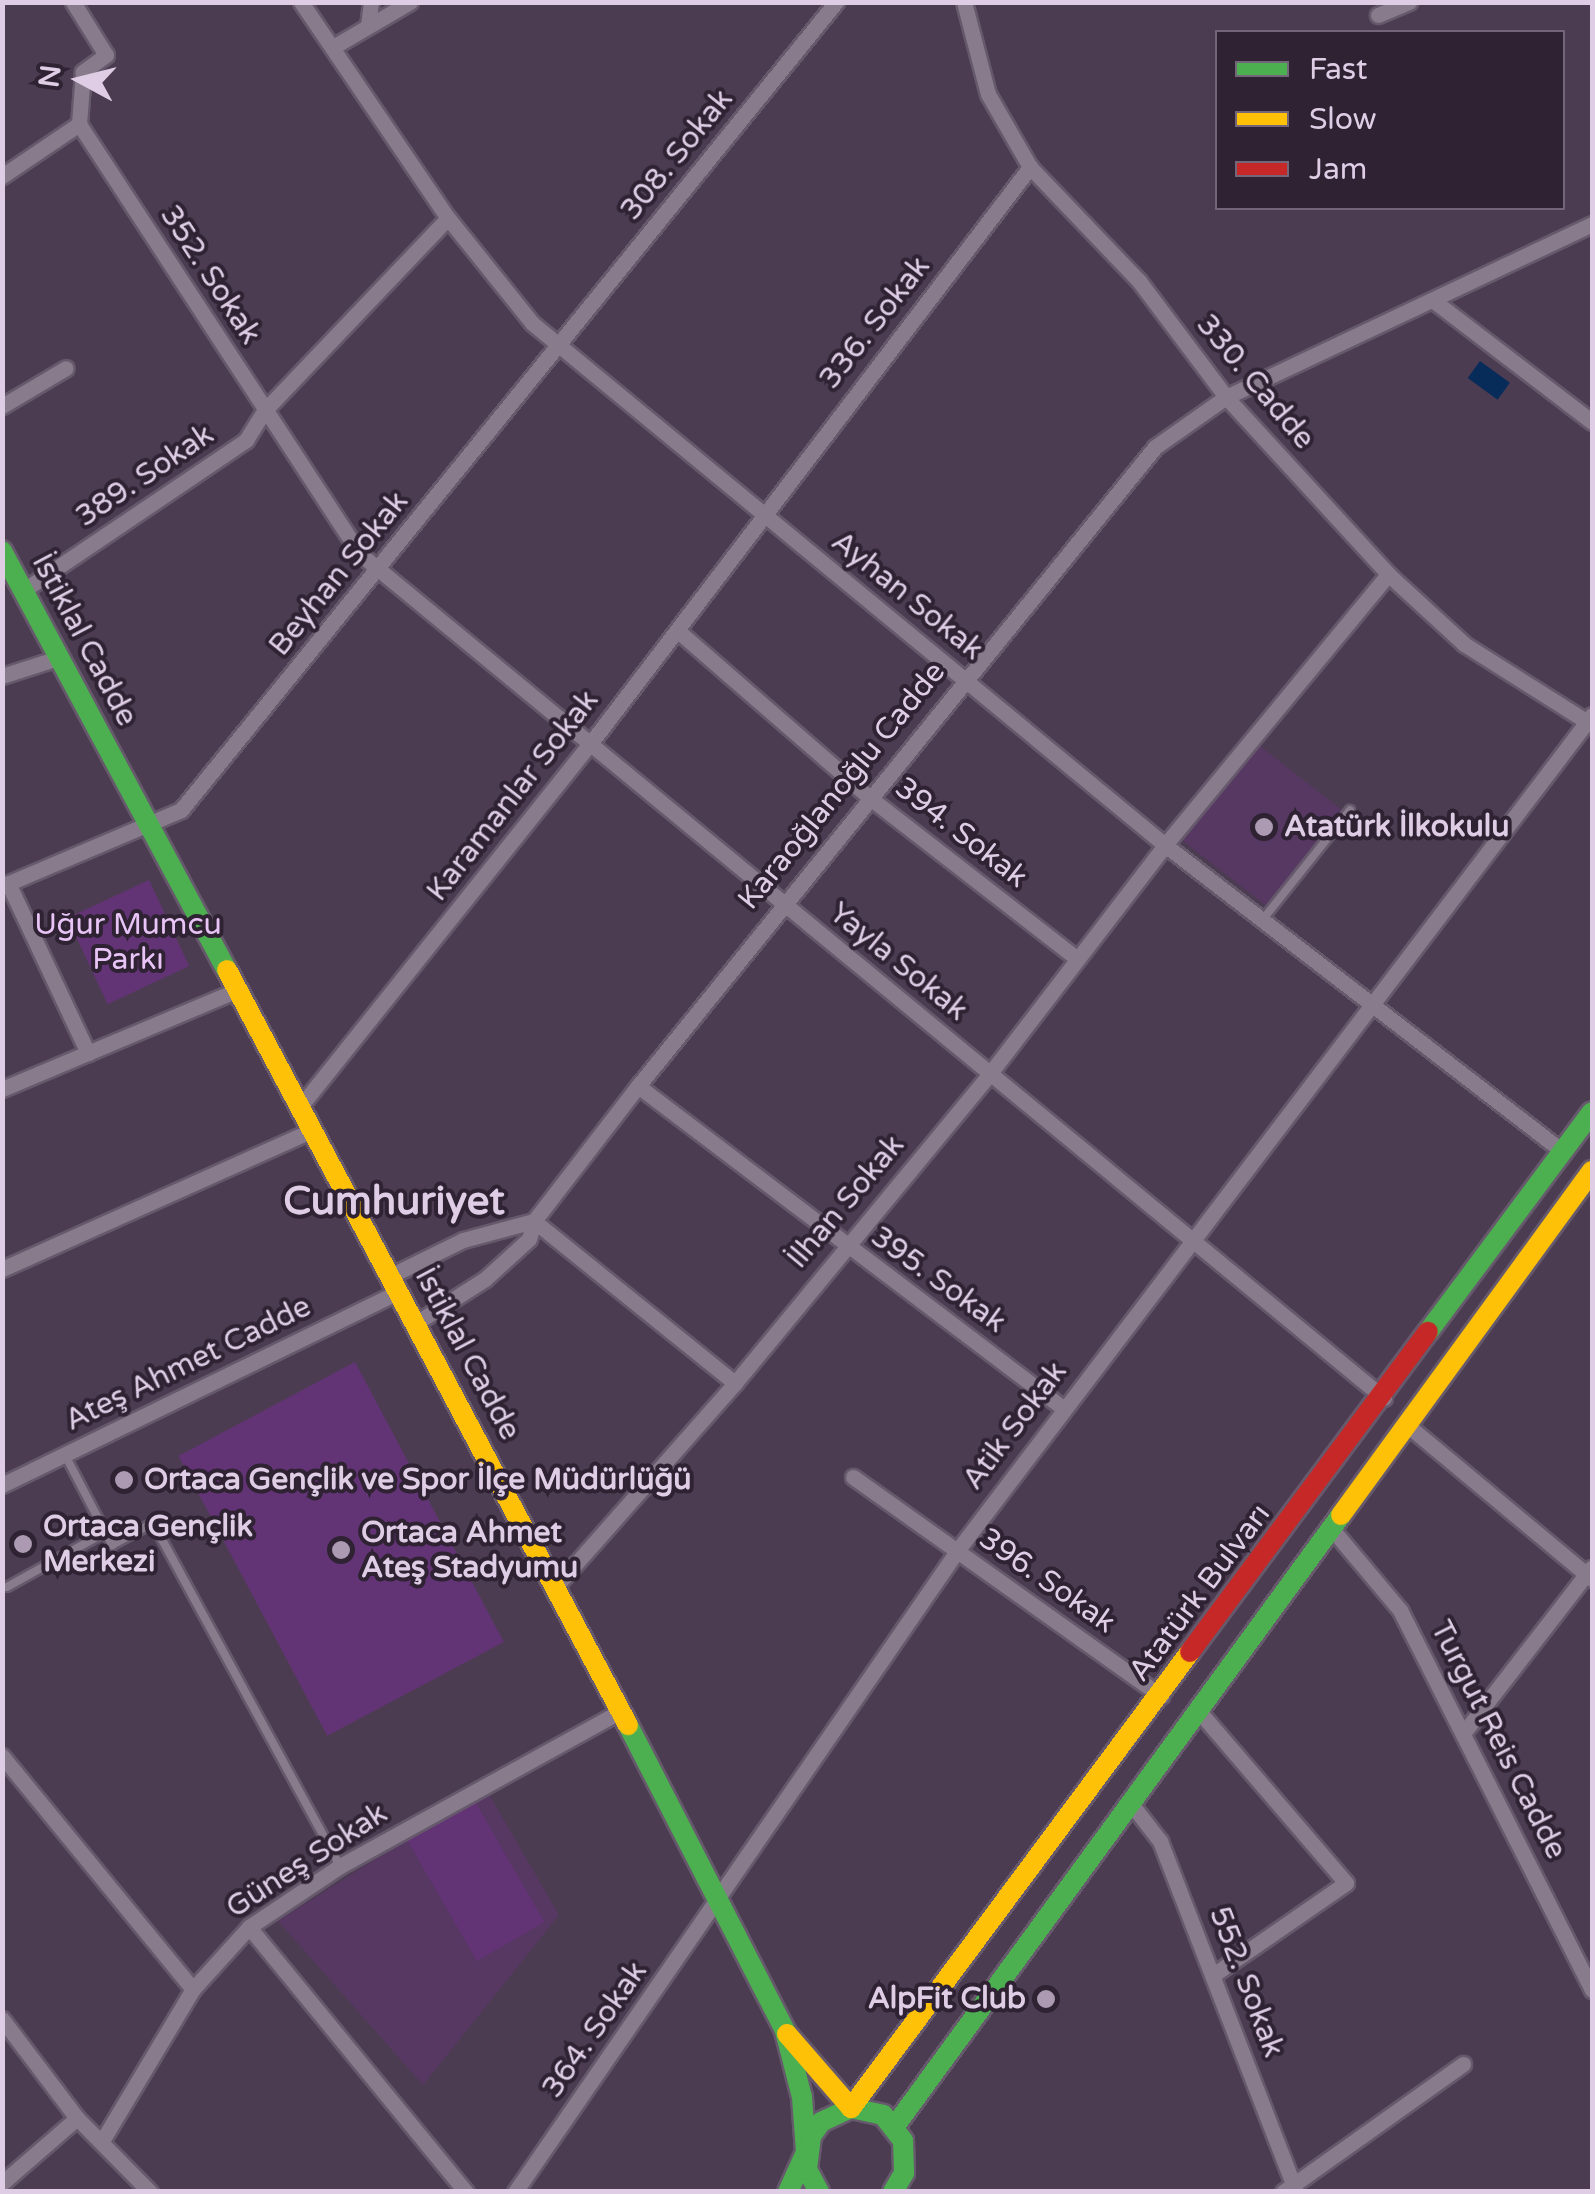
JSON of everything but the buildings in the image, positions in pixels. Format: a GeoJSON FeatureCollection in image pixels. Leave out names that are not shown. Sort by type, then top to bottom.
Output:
{"type":"FeatureCollection","features":[{"type":"Feature","properties":{"kind":"main road","name":"İstiklal Cadde"},"geometry":{"type":"LineString","coordinates":[[2,551],[557,1585],[785,2031]]}},
{"type":"Feature","properties":{"kind":"main road","name":"Atatürk Bulvarı"},"geometry":{"type":"LineString","coordinates":[[806,2152],[821,2122],[851,2108],[1384,1398],[1592,1112]]}},
{"type":"Feature","properties":{"kind":"main road"},"geometry":{"type":"LineString","coordinates":[[896,2126],[1197,1709],[1591,1176]]}},
{"type":"Feature","properties":{"kind":"main road"},"geometry":{"type":"LineString","coordinates":[[785,2031],[851,2108],[883,2115],[896,2126],[906,2157],[896,2190]]}},
{"type":"Feature","properties":{"kind":"main road"},"geometry":{"type":"LineString","coordinates":[[785,2031],[802,2098],[806,2152],[819,2192]]}},
{"type":"Feature","properties":{"kind":"main road"},"geometry":{"type":"LineString","coordinates":[[788,2192],[806,2152]]}},
{"type":"Feature","properties":{"kind":"street"},"geometry":{"type":"LineString","coordinates":[[2,176],[79,124],[84,72],[106,55],[73,2]]}},
{"type":"Feature","properties":{"kind":"street","name":"Ayhan Sokak"},"geometry":{"type":"LineString","coordinates":[[301,2],[506,298],[1165,845],[1374,999],[1562,1151]]}},
{"type":"Feature","properties":{"kind":"street"},"geometry":{"type":"LineString","coordinates":[[368,26],[371,2]]}},
{"type":"Feature","properties":{"kind":"street"},"geometry":{"type":"LineString","coordinates":[[334,47],[410,2]]}},
{"type":"Feature","properties":{"kind":"street","name":"308. Sokak"},"geometry":{"type":"LineString","coordinates":[[561,342],[836,2]]}},
{"type":"Feature","properties":{"kind":"street","name":"330. Cadde"},"geometry":{"type":"LineString","coordinates":[[964,2],[988,94],[1030,167],[1138,282],[1226,397],[1388,574],[1464,644],[1591,721]]}},
{"type":"Feature","properties":{"kind":"street"},"geometry":{"type":"LineString","coordinates":[[1378,15],[1408,2]]}},
{"type":"Feature","properties":{"kind":"street","name":"352. Sokak"},"geometry":{"type":"LineString","coordinates":[[79,124],[265,410],[378,571]]}},
{"type":"Feature","properties":{"kind":"street","name":"336. Sokak"},"geometry":{"type":"LineString","coordinates":[[763,513],[1030,167]]}},
{"type":"Feature","properties":{"kind":"street","name":"389. Sokak"},"geometry":{"type":"LineString","coordinates":[[24,590],[246,440],[265,410],[448,218]]}},
{"type":"Feature","properties":{"kind":"street","name":"Karaoğlanoğlu Cadde"},"geometry":{"type":"LineString","coordinates":[[416,1322],[485,1279],[529,1239],[534,1222],[782,904],[1155,448],[1226,397],[1592,224]]}},
{"type":"Feature","properties":{"kind":"street"},"geometry":{"type":"LineString","coordinates":[[1434,301],[1592,422]]}},
{"type":"Feature","properties":{"kind":"street","name":"Beyhan Sokak"},"geometry":{"type":"LineString","coordinates":[[5,885],[181,810],[561,342]]}},
{"type":"Feature","properties":{"kind":"street"},"geometry":{"type":"LineString","coordinates":[[2,406],[66,368]]}},
{"type":"Feature","properties":{"kind":"street","name":"Karamanlar Sokak"},"geometry":{"type":"LineString","coordinates":[[299,1108],[590,744],[763,513]]}},
{"type":"Feature","properties":{"kind":"street","name":"Yayla Sokak"},"geometry":{"type":"LineString","coordinates":[[378,571],[1384,1398]]}},
{"type":"Feature","properties":{"kind":"street","name":"İlhan Sokak"},"geometry":{"type":"LineString","coordinates":[[557,1585],[735,1383],[843,1246],[991,1072],[1165,845],[1388,574]]}},
{"type":"Feature","properties":{"kind":"street","name":"394. Sokak"},"geometry":{"type":"LineString","coordinates":[[678,631],[870,798],[1076,958]]}},
{"type":"Feature","properties":{"kind":"street"},"geometry":{"type":"LineString","coordinates":[[2,676],[58,658]]}},
{"type":"Feature","properties":{"kind":"street","name":"Atik Sokak"},"geometry":{"type":"LineString","coordinates":[[720,1900],[957,1551],[1062,1408],[1591,721]]}},
{"type":"Feature","properties":{"kind":"street"},"geometry":{"type":"LineString","coordinates":[[5,885],[88,1053]]}},
{"type":"Feature","properties":{"kind":"street"},"geometry":{"type":"LineString","coordinates":[[4,1083],[88,1053],[237,990]]}},
{"type":"Feature","properties":{"kind":"street","name":"395. Sokak"},"geometry":{"type":"LineString","coordinates":[[638,1086],[843,1246],[859,1249],[1062,1408]]}},
{"type":"Feature","properties":{"kind":"street"},"geometry":{"type":"LineString","coordinates":[[2,1269],[312,1132]]}},
{"type":"Feature","properties":{"kind":"street"},"geometry":{"type":"LineString","coordinates":[[394,1284],[462,1240],[534,1222],[735,1383]]}},
{"type":"Feature","properties":{"kind":"street","name":"Ateş Ahmet Cadde"},"geometry":{"type":"LineString","coordinates":[[2,1484],[394,1284]]}},
{"type":"Feature","properties":{"kind":"street"},"geometry":{"type":"LineString","coordinates":[[1406,1424],[1591,1573],[1465,1730]]}},
{"type":"Feature","properties":{"kind":"street","name":"396. Sokak"},"geometry":{"type":"LineString","coordinates":[[853,1476],[1160,1696]]}},
{"type":"Feature","properties":{"kind":"street","name":"Turgut Reis Cadde"},"geometry":{"type":"LineString","coordinates":[[1332,1530],[1400,1610],[1590,1970],[1592,1990]]}},
{"type":"Feature","properties":{"kind":"street"},"geometry":{"type":"LineString","coordinates":[[1197,1709],[1346,1883],[1216,1974]]}},
{"type":"Feature","properties":{"kind":"street","name":"Güneş Sokak"},"geometry":{"type":"LineString","coordinates":[[102,2141],[193,1989],[249,1927],[340,1866],[620,1710]]}},
{"type":"Feature","properties":{"kind":"street"},"geometry":{"type":"LineString","coordinates":[[2,1756],[193,1989]]}},
{"type":"Feature","properties":{"kind":"street","name":"552. Sokak"},"geometry":{"type":"LineString","coordinates":[[1130,1801],[1160,1841],[1216,1974],[1291,2190]]}},
{"type":"Feature","properties":{"kind":"street","name":"364. Sokak"},"geometry":{"type":"LineString","coordinates":[[515,2192],[720,1900]]}},
{"type":"Feature","properties":{"kind":"street"},"geometry":{"type":"LineString","coordinates":[[249,1927],[466,2192]]}},
{"type":"Feature","properties":{"kind":"street"},"geometry":{"type":"LineString","coordinates":[[2,2019],[76,2118],[150,2192]]}},
{"type":"Feature","properties":{"kind":"street"},"geometry":{"type":"LineString","coordinates":[[1291,2190],[1463,2064]]}},
{"type":"Feature","properties":{"kind":"street"},"geometry":{"type":"LineString","coordinates":[[2,2183],[76,2118]]}},
{"type":"Feature","properties":{"kind":"lane"},"geometry":{"type":"LineString","coordinates":[[1264,918],[1350,810]]}},
{"type":"Feature","properties":{"kind":"lane"},"geometry":{"type":"LineString","coordinates":[[65,1455],[112,1545],[153,1523],[340,1866]]}},
{"type":"Feature","properties":{"kind":"lane"},"geometry":{"type":"LineString","coordinates":[[7,1588],[106,1532]]}},
{"type":"Feature","properties":{"kind":"shaded area","name":"Atatürk İlkokulu"},"geometry":{"type":"Polygon","coordinates":[[[1256,743],[1347,814],[1272,910],[1181,839],[1256,743]]]}},
{"type":"Feature","properties":{"kind":"shaded area"},"geometry":{"type":"Polygon","coordinates":[[[486,1789],[559,1915],[423,2085],[278,1921],[486,1789]]]}},
{"type":"Feature","properties":{"kind":"green space","name":"Uğur Mumcu Parkı"},"geometry":{"type":"Polygon","coordinates":[[[149,880],[189,966],[108,1004],[67,918],[149,880]]]}},
{"type":"Feature","properties":{"kind":"green space","name":"Ortaca Ahmet Ateş Stadyumu"},"geometry":{"type":"Polygon","coordinates":[[[355,1362],[504,1642],[327,1736],[178,1456],[355,1362]]]}},
{"type":"Feature","properties":{"kind":"green space"},"geometry":{"type":"Polygon","coordinates":[[[474,1800],[544,1922],[477,1961],[406,1839],[474,1800]]]}},
{"type":"Feature","properties":{"kind":"water"},"geometry":{"type":"Polygon","coordinates":[[[1480,361],[1510,383],[1498,400],[1468,378],[1480,361]]]}},
{"type":"Feature","properties":{"kind":"traffic: fast"},"geometry":{"type":"LineString","coordinates":[[2,551],[227,970]]}},
{"type":"Feature","properties":{"kind":"traffic: fast"},"geometry":{"type":"LineString","coordinates":[[1428,1332],[1592,1112]]}},
{"type":"Feature","properties":{"kind":"traffic: fast"},"geometry":{"type":"LineString","coordinates":[[895,2126],[1341,1515]]}},
{"type":"Feature","properties":{"kind":"traffic: fast"},"geometry":{"type":"LineString","coordinates":[[628,1725],[785,2031],[802,2097],[806,2152],[788,2192]]}},
{"type":"Feature","properties":{"kind":"traffic: fast"},"geometry":{"type":"LineString","coordinates":[[819,2192],[807,2169],[811,2136],[821,2122],[851,2108],[883,2115],[903,2141],[904,2173],[893,2192]]}},
{"type":"Feature","properties":{"kind":"traffic: slow"},"geometry":{"type":"LineString","coordinates":[[227,970],[628,1725]]}},
{"type":"Feature","properties":{"kind":"traffic: slow"},"geometry":{"type":"LineString","coordinates":[[1341,1515],[1592,1171]]}},
{"type":"Feature","properties":{"kind":"traffic: slow"},"geometry":{"type":"LineString","coordinates":[[851,2108],[1190,1652]]}},
{"type":"Feature","properties":{"kind":"traffic: slow"},"geometry":{"type":"LineString","coordinates":[[787,2034],[851,2108]]}},
{"type":"Feature","properties":{"kind":"traffic: jam"},"geometry":{"type":"LineString","coordinates":[[1190,1652],[1428,1332]]}},
{"type":"Feature","properties":{"kind":"place","name":"Atatürk İlkokulu"},"geometry":{"type":"Point","coordinates":[1264,827]}},
{"type":"Feature","properties":{"kind":"place","name":"Ortaca Gençlik ve Spor İlçe Müdürlüğü"},"geometry":{"type":"Point","coordinates":[124,1480]}},
{"type":"Feature","properties":{"kind":"place","name":"Ortaca Gençlik Merkezi"},"geometry":{"type":"Point","coordinates":[23,1544]}},
{"type":"Feature","properties":{"kind":"place","name":"Ortaca Ahmet Ateş Stadyumu"},"geometry":{"type":"Point","coordinates":[341,1550]}},
{"type":"Feature","properties":{"kind":"place","name":"AlpFit Club"},"geometry":{"type":"Point","coordinates":[1046,1999]}},
{"type":"Feature","properties":{"kind":"district","name":"Cumhuriyet"},"geometry":{"type":"Point","coordinates":[394,1201]}}]}
